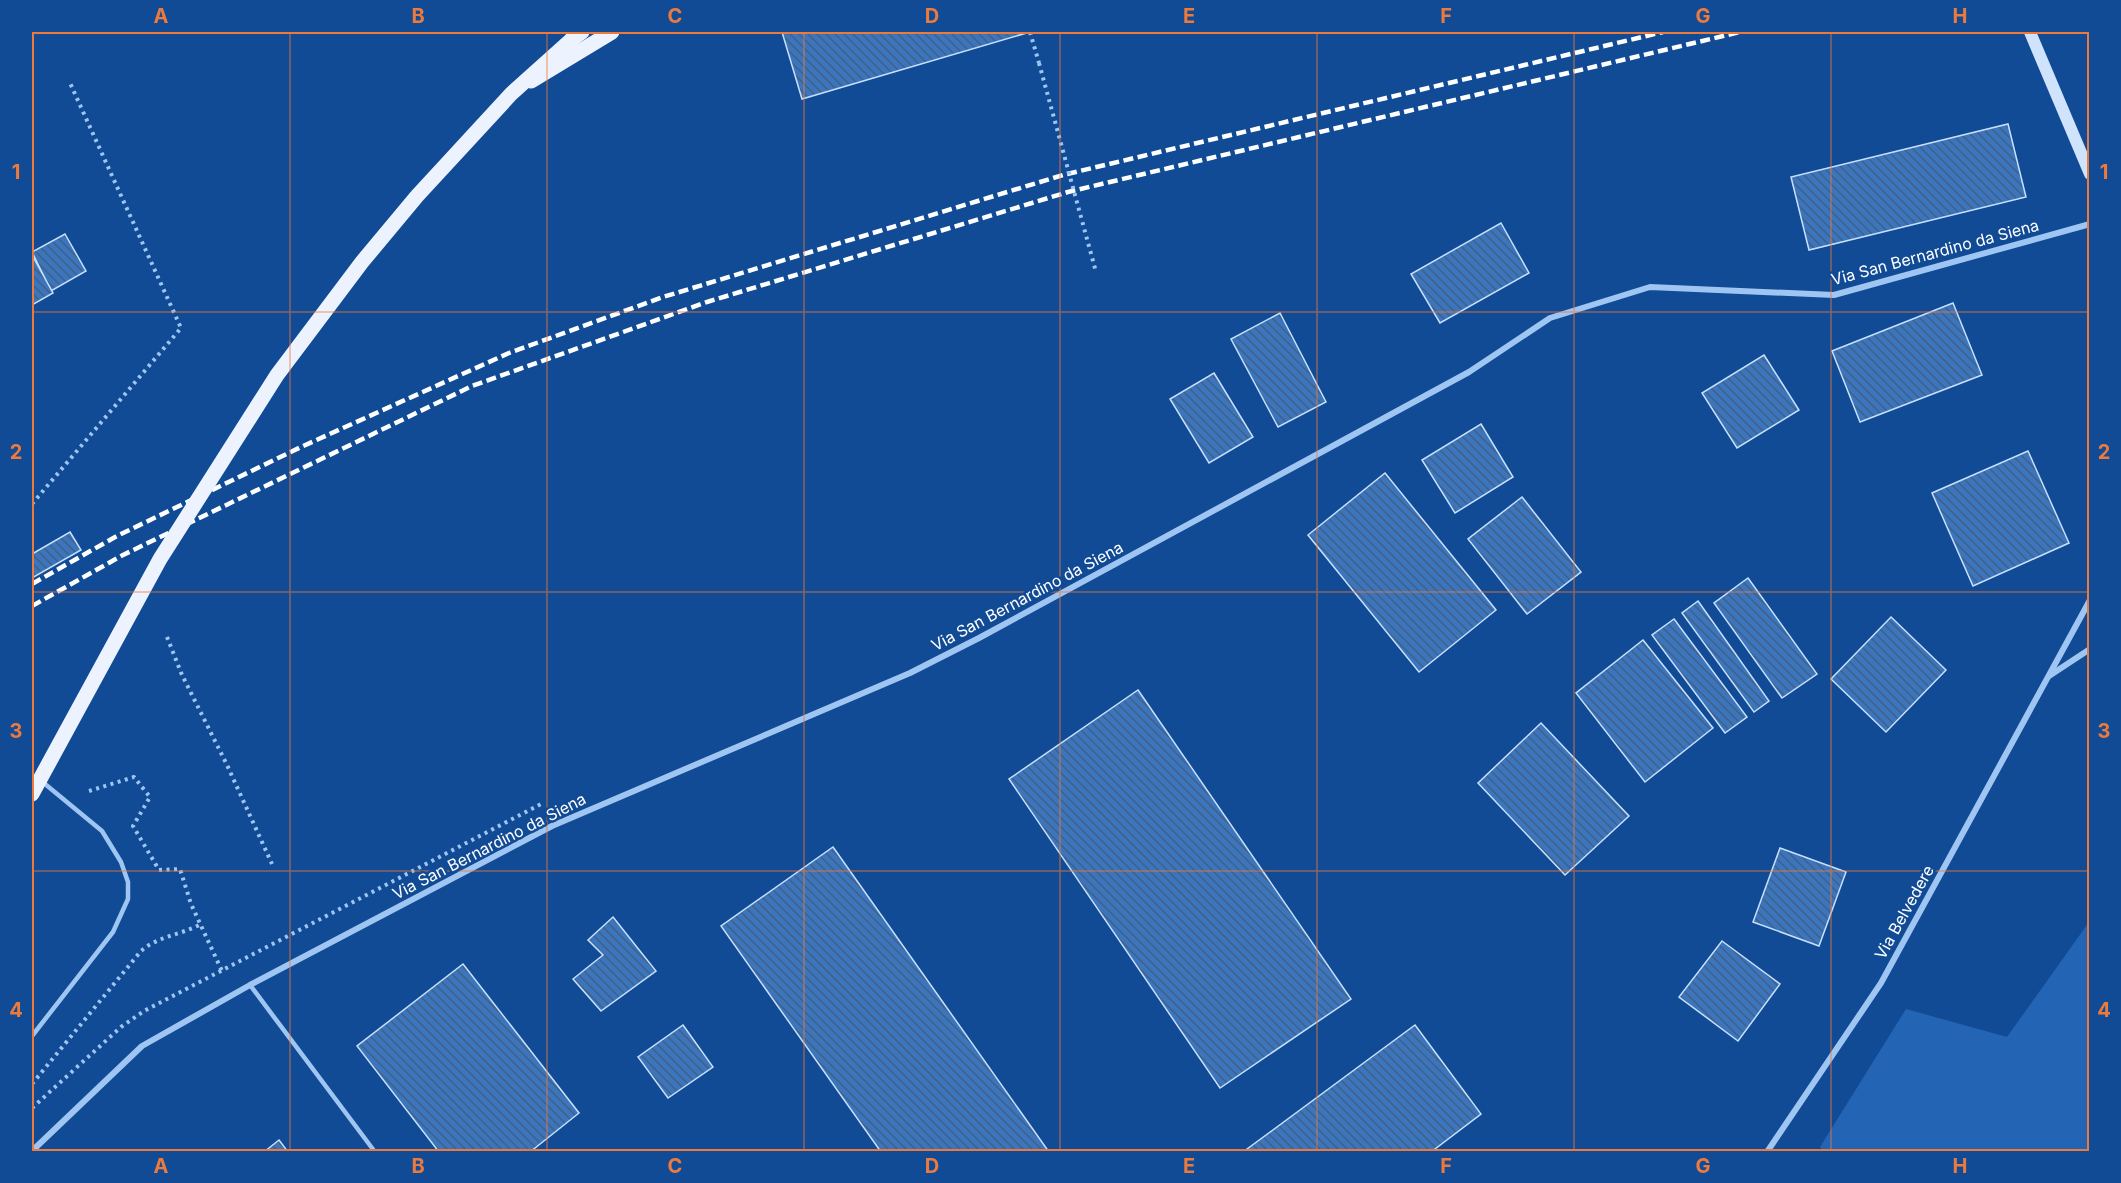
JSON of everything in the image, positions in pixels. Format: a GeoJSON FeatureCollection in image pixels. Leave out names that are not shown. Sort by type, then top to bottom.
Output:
{"type":"FeatureCollection","features":[{"type":"Feature","properties":{"kind":"main road"},"geometry":{"type":"LineString","coordinates":[[511,94],[612,32]]}},
{"type":"Feature","properties":{"kind":"main road"},"geometry":{"type":"LineString","coordinates":[[2030,32],[2090,174]]}},
{"type":"Feature","properties":{"kind":"main road"},"geometry":{"type":"LineString","coordinates":[[32,794],[160,560],[277,375],[362,262],[417,196],[511,94],[578,34]]}},
{"type":"Feature","properties":{"kind":"street","name":"Via San Bernardino da Siena"},"geometry":{"type":"LineString","coordinates":[[32,1151],[142,1046],[250,985],[552,826],[910,673],[979,638],[1470,372],[1550,318],[1650,287],[1834,295],[2090,224]]}},
{"type":"Feature","properties":{"kind":"street","name":"Via Belvedere"},"geometry":{"type":"LineString","coordinates":[[1767,1152],[1881,983],[2090,600]]}},
{"type":"Feature","properties":{"kind":"street","name":"Via Belvedere"},"geometry":{"type":"LineString","coordinates":[[2049,676],[2090,649]]}},
{"type":"Feature","properties":{"kind":"lane"},"geometry":{"type":"LineString","coordinates":[[32,777],[45,783],[102,831],[121,862],[128,882],[128,899],[113,932],[32,1036]]}},
{"type":"Feature","properties":{"kind":"lane"},"geometry":{"type":"LineString","coordinates":[[250,985],[375,1152]]}},
{"type":"Feature","properties":{"kind":"path"},"geometry":{"type":"LineString","coordinates":[[1030,32],[1096,272]]}},
{"type":"Feature","properties":{"kind":"path"},"geometry":{"type":"LineString","coordinates":[[32,504],[181,328],[70,83]]}},
{"type":"Feature","properties":{"kind":"path"},"geometry":{"type":"LineString","coordinates":[[167,637],[182,675],[227,765],[272,864]]}},
{"type":"Feature","properties":{"kind":"path"},"geometry":{"type":"LineString","coordinates":[[90,791],[134,777],[150,797],[133,826],[159,870],[180,868],[191,904],[222,971]]}},
{"type":"Feature","properties":{"kind":"path"},"geometry":{"type":"LineString","coordinates":[[32,1084],[141,951],[158,939],[173,936],[201,924]]}},
{"type":"Feature","properties":{"kind":"shaded area"},"geometry":{"type":"Polygon","coordinates":[[[2089,922],[2089,1151],[1824,1152],[1820,1147],[1906,1009],[2007,1037],[2089,922]]]}},
{"type":"Feature","properties":{"kind":"building"},"geometry":{"type":"Polygon","coordinates":[[[782,32],[1030,32],[802,99],[782,32]]]}},
{"type":"Feature","properties":{"kind":"building"},"geometry":{"type":"Polygon","coordinates":[[[2008,124],[2026,197],[1809,250],[1791,177],[2008,124]]]}},
{"type":"Feature","properties":{"kind":"building"},"geometry":{"type":"Polygon","coordinates":[[[1501,223],[1529,273],[1440,323],[1411,274],[1501,223]]]}},
{"type":"Feature","properties":{"kind":"building"},"geometry":{"type":"Polygon","coordinates":[[[65,234],[86,271],[51,291],[32,252],[65,234]]]}},
{"type":"Feature","properties":{"kind":"building"},"geometry":{"type":"Polygon","coordinates":[[[32,255],[53,293],[32,305],[32,255]]]}},
{"type":"Feature","properties":{"kind":"building"},"geometry":{"type":"Polygon","coordinates":[[[1953,303],[1982,375],[1860,422],[1832,351],[1953,303]]]}},
{"type":"Feature","properties":{"kind":"building"},"geometry":{"type":"Polygon","coordinates":[[[1280,313],[1326,402],[1278,427],[1231,339],[1280,313]]]}},
{"type":"Feature","properties":{"kind":"building"},"geometry":{"type":"Polygon","coordinates":[[[1764,355],[1799,410],[1737,448],[1702,393],[1764,355]]]}},
{"type":"Feature","properties":{"kind":"building"},"geometry":{"type":"Polygon","coordinates":[[[1214,373],[1253,437],[1209,463],[1170,399],[1214,373]]]}},
{"type":"Feature","properties":{"kind":"building"},"geometry":{"type":"Polygon","coordinates":[[[1481,424],[1513,477],[1455,513],[1422,460],[1481,424]]]}},
{"type":"Feature","properties":{"kind":"building"},"geometry":{"type":"Polygon","coordinates":[[[2028,451],[2069,543],[1973,586],[1932,493],[2028,451]]]}},
{"type":"Feature","properties":{"kind":"building"},"geometry":{"type":"Polygon","coordinates":[[[1385,473],[1496,610],[1419,672],[1308,535],[1385,473]]]}},
{"type":"Feature","properties":{"kind":"building"},"geometry":{"type":"Polygon","coordinates":[[[1522,497],[1581,572],[1527,614],[1468,539],[1522,497]]]}},
{"type":"Feature","properties":{"kind":"building"},"geometry":{"type":"Polygon","coordinates":[[[70,532],[81,550],[32,578],[32,554],[70,532]]]}},
{"type":"Feature","properties":{"kind":"building"},"geometry":{"type":"Polygon","coordinates":[[[1748,578],[1817,674],[1782,698],[1714,603],[1748,578]]]}},
{"type":"Feature","properties":{"kind":"building"},"geometry":{"type":"Polygon","coordinates":[[[1698,601],[1769,701],[1754,712],[1682,613],[1698,601]]]}},
{"type":"Feature","properties":{"kind":"building"},"geometry":{"type":"Polygon","coordinates":[[[1891,617],[1946,670],[1886,732],[1831,679],[1891,617]]]}},
{"type":"Feature","properties":{"kind":"building"},"geometry":{"type":"Polygon","coordinates":[[[1674,619],[1747,717],[1725,733],[1652,635],[1674,619]]]}},
{"type":"Feature","properties":{"kind":"building"},"geometry":{"type":"Polygon","coordinates":[[[1643,640],[1713,728],[1645,782],[1576,693],[1643,640]]]}},
{"type":"Feature","properties":{"kind":"building"},"geometry":{"type":"Polygon","coordinates":[[[1138,690],[1351,999],[1220,1088],[1009,779],[1138,690]]]}},
{"type":"Feature","properties":{"kind":"building"},"geometry":{"type":"Polygon","coordinates":[[[1541,723],[1629,816],[1565,875],[1478,783],[1541,723]]]}},
{"type":"Feature","properties":{"kind":"building"},"geometry":{"type":"Polygon","coordinates":[[[833,847],[1049,1152],[881,1152],[721,926],[833,847]]]}},
{"type":"Feature","properties":{"kind":"building"},"geometry":{"type":"Polygon","coordinates":[[[1780,848],[1846,872],[1819,946],[1753,922],[1780,848]]]}},
{"type":"Feature","properties":{"kind":"building"},"geometry":{"type":"Polygon","coordinates":[[[613,917],[656,971],[601,1011],[573,979],[603,955],[588,940],[613,917]]]}},
{"type":"Feature","properties":{"kind":"building"},"geometry":{"type":"Polygon","coordinates":[[[1722,941],[1780,984],[1738,1041],[1679,997],[1722,941]]]}},
{"type":"Feature","properties":{"kind":"building"},"geometry":{"type":"Polygon","coordinates":[[[463,964],[579,1113],[530,1152],[439,1152],[357,1046],[463,964]]]}},
{"type":"Feature","properties":{"kind":"building"},"geometry":{"type":"Polygon","coordinates":[[[683,1025],[713,1067],[668,1098],[638,1057],[683,1025]]]}},
{"type":"Feature","properties":{"kind":"building"},"geometry":{"type":"Polygon","coordinates":[[[1415,1025],[1481,1114],[1431,1152],[1243,1152],[1415,1025]]]}},
{"type":"Feature","properties":{"kind":"building"},"geometry":{"type":"Polygon","coordinates":[[[279,1140],[288,1152],[264,1152],[279,1140]]]}},
{"type":"Feature","properties":{"kind":"railway"},"geometry":{"type":"LineString","coordinates":[[32,584],[117,536],[301,447],[509,353],[663,297],[1063,175],[1663,32]]}},
{"type":"Feature","properties":{"kind":"railway"},"geometry":{"type":"LineString","coordinates":[[32,606],[123,555],[472,386],[707,302],[1068,192],[1740,32]]}}]}
